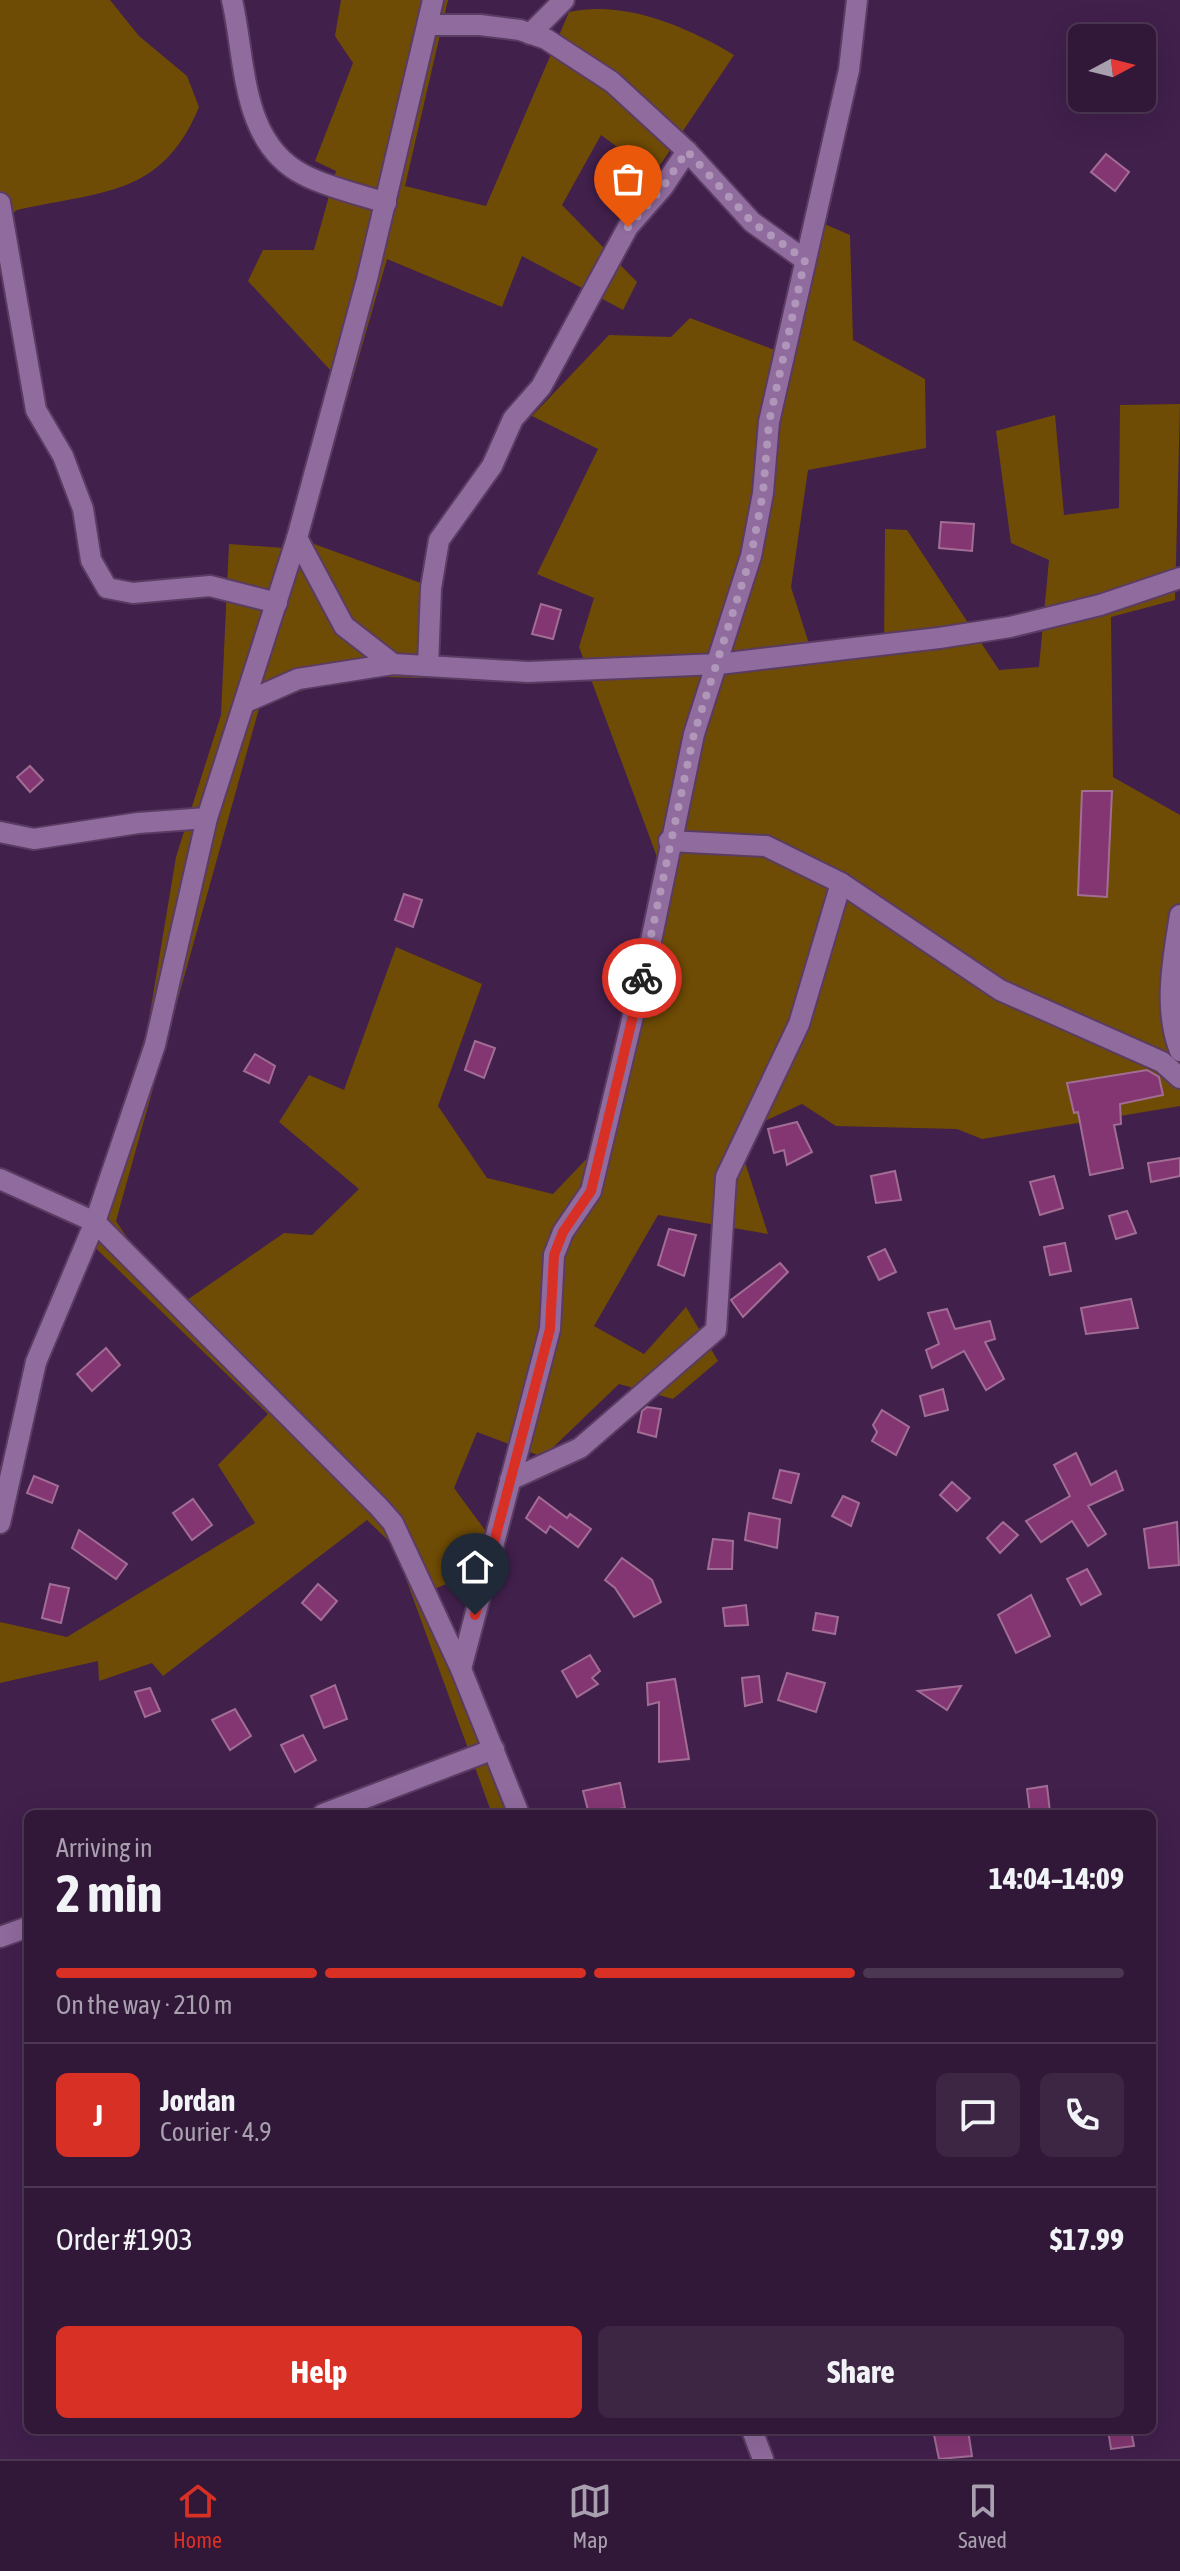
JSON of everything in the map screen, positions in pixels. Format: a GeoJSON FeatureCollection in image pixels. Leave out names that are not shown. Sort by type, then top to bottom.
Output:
{"type":"FeatureCollection","features":[{"type":"Feature","properties":{"kind":"street"},"geometry":{"type":"LineString","coordinates":[[232,0],[253,114],[273,154],[303,175],[386,203]]}},
{"type":"Feature","properties":{"kind":"street"},"geometry":{"type":"LineString","coordinates":[[0,1523],[36,1362],[95,1222],[155,1045],[207,818],[297,538],[386,203],[433,0]]}},
{"type":"Feature","properties":{"kind":"street"},"geometry":{"type":"LineString","coordinates":[[530,34],[564,0]]}},
{"type":"Feature","properties":{"kind":"street"},"geometry":{"type":"LineString","coordinates":[[461,1669],[550,1329],[554,1255],[563,1232],[591,1191],[651,941],[669,841],[694,734],[719,664],[751,556],[763,493],[769,422],[849,70],[857,0]]}},
{"type":"Feature","properties":{"kind":"street"},"geometry":{"type":"LineString","coordinates":[[428,25],[480,25],[546,39],[612,82],[687,151],[752,222],[805,260]]}},
{"type":"Feature","properties":{"kind":"street"},"geometry":{"type":"LineString","coordinates":[[428,666],[431,588],[439,540],[492,466],[513,419],[541,387],[628,227],[663,187],[687,151]]}},
{"type":"Feature","properties":{"kind":"street"},"geometry":{"type":"LineString","coordinates":[[0,203],[36,410],[63,456],[83,509],[91,560],[107,588],[133,593],[210,586],[277,603]]}},
{"type":"Feature","properties":{"kind":"street"},"geometry":{"type":"LineString","coordinates":[[297,538],[344,626],[393,664]]}},
{"type":"Feature","properties":{"kind":"street"},"geometry":{"type":"LineString","coordinates":[[246,702],[298,679],[393,664],[528,672],[719,664],[1010,627],[1100,605],[1180,578]]}},
{"type":"Feature","properties":{"kind":"street"},"geometry":{"type":"LineString","coordinates":[[0,832],[34,839],[138,823],[207,818]]}},
{"type":"Feature","properties":{"kind":"street"},"geometry":{"type":"LineString","coordinates":[[669,841],[766,846],[841,883],[1000,990],[1162,1062],[1180,1078]]}},
{"type":"Feature","properties":{"kind":"street"},"geometry":{"type":"LineString","coordinates":[[510,1480],[580,1448],[716,1330],[726,1177],[799,1024],[841,883]]}},
{"type":"Feature","properties":{"kind":"street"},"geometry":{"type":"LineString","coordinates":[[1180,915],[1171,969],[1171,1030],[1180,1051]]}},
{"type":"Feature","properties":{"kind":"street"},"geometry":{"type":"LineString","coordinates":[[0,1179],[95,1222],[393,1523],[461,1669],[517,1810]]}},
{"type":"Feature","properties":{"kind":"street"},"geometry":{"type":"LineString","coordinates":[[334,1810],[494,1749]]}},
{"type":"Feature","properties":{"kind":"street"},"geometry":{"type":"LineString","coordinates":[[0,1937],[24,1928]]}},
{"type":"Feature","properties":{"kind":"street"},"geometry":{"type":"LineString","coordinates":[[754,2434],[763,2459]]}},
{"type":"Feature","properties":{"kind":"shaded area"},"geometry":{"type":"Polygon","coordinates":[[[0,0],[110,0],[139,36],[187,76],[199,107],[184,136],[167,158],[126,185],[102,193],[17,210],[0,222],[0,0]]]}},
{"type":"Feature","properties":{"kind":"shaded area"},"geometry":{"type":"Polygon","coordinates":[[[341,0],[448,0],[405,186],[486,206],[569,12],[611,10],[654,18],[696,34],[734,55],[654,174],[601,135],[562,205],[637,282],[623,310],[522,256],[502,307],[387,259],[306,541],[429,586],[423,678],[345,676],[260,705],[116,1221],[148,1269],[187,1300],[284,1233],[312,1235],[359,1189],[279,1122],[309,1075],[344,1090],[396,947],[482,984],[438,1106],[487,1178],[553,1194],[617,1127],[660,865],[579,647],[594,598],[537,574],[598,449],[532,416],[609,335],[671,337],[690,318],[793,357],[822,223],[850,235],[853,340],[925,379],[926,448],[808,470],[791,587],[815,663],[884,652],[885,529],[907,530],[999,670],[1039,667],[1049,560],[1011,543],[996,431],[1055,415],[1064,515],[1119,508],[1120,405],[1180,404],[1175,600],[1111,617],[1113,777],[1180,815],[1180,1106],[982,1139],[957,1129],[836,1126],[802,1104],[736,1134],[768,1234],[658,1215],[594,1326],[644,1354],[686,1307],[718,1361],[673,1399],[619,1384],[543,1457],[477,1432],[454,1488],[507,1560],[434,1589],[520,1810],[491,1810],[394,1546],[367,1520],[163,1676],[152,1663],[99,1681],[98,1661],[0,1683],[0,1622],[67,1637],[255,1523],[218,1465],[268,1414],[80,1233],[147,1031],[176,857],[221,715],[229,544],[284,548],[332,372],[248,281],[263,250],[314,250],[336,171],[315,161],[353,63],[335,36],[341,0]]]}},
{"type":"Feature","properties":{"kind":"building"},"geometry":{"type":"Polygon","coordinates":[[[1106,154],[1129,172],[1115,191],[1091,172],[1106,154]]]}},
{"type":"Feature","properties":{"kind":"building"},"geometry":{"type":"Polygon","coordinates":[[[941,522],[974,524],[972,551],[939,548],[941,522]]]}},
{"type":"Feature","properties":{"kind":"building"},"geometry":{"type":"Polygon","coordinates":[[[541,604],[561,610],[553,639],[532,634],[541,604]]]}},
{"type":"Feature","properties":{"kind":"building"},"geometry":{"type":"Polygon","coordinates":[[[30,766],[43,780],[30,792],[17,777],[30,766]]]}},
{"type":"Feature","properties":{"kind":"building"},"geometry":{"type":"Polygon","coordinates":[[[1082,791],[1112,791],[1107,897],[1078,895],[1082,791]]]}},
{"type":"Feature","properties":{"kind":"building"},"geometry":{"type":"Polygon","coordinates":[[[404,894],[422,900],[413,927],[395,920],[404,894]]]}},
{"type":"Feature","properties":{"kind":"building"},"geometry":{"type":"Polygon","coordinates":[[[475,1041],[495,1048],[484,1078],[465,1070],[475,1041]]]}},
{"type":"Feature","properties":{"kind":"building"},"geometry":{"type":"Polygon","coordinates":[[[255,1054],[275,1066],[269,1083],[244,1071],[255,1054]]]}},
{"type":"Feature","properties":{"kind":"building"},"geometry":{"type":"Polygon","coordinates":[[[1147,1070],[1159,1077],[1163,1095],[1120,1104],[1121,1124],[1114,1125],[1123,1168],[1090,1175],[1078,1112],[1074,1113],[1067,1083],[1147,1070]]]}},
{"type":"Feature","properties":{"kind":"building"},"geometry":{"type":"Polygon","coordinates":[[[797,1122],[812,1152],[787,1165],[784,1150],[774,1153],[768,1129],[797,1122]]]}},
{"type":"Feature","properties":{"kind":"building"},"geometry":{"type":"Polygon","coordinates":[[[1180,1158],[1180,1176],[1151,1182],[1148,1163],[1180,1158]]]}},
{"type":"Feature","properties":{"kind":"building"},"geometry":{"type":"Polygon","coordinates":[[[895,1171],[901,1200],[876,1203],[871,1176],[895,1171]]]}},
{"type":"Feature","properties":{"kind":"building"},"geometry":{"type":"Polygon","coordinates":[[[1054,1176],[1063,1208],[1040,1215],[1030,1182],[1054,1176]]]}},
{"type":"Feature","properties":{"kind":"building"},"geometry":{"type":"Polygon","coordinates":[[[1127,1211],[1136,1233],[1116,1239],[1109,1216],[1127,1211]]]}},
{"type":"Feature","properties":{"kind":"building"},"geometry":{"type":"Polygon","coordinates":[[[669,1229],[696,1235],[684,1276],[658,1265],[669,1229]]]}},
{"type":"Feature","properties":{"kind":"building"},"geometry":{"type":"Polygon","coordinates":[[[1065,1243],[1071,1271],[1050,1275],[1044,1247],[1065,1243]]]}},
{"type":"Feature","properties":{"kind":"building"},"geometry":{"type":"Polygon","coordinates":[[[885,1249],[896,1272],[879,1280],[868,1257],[885,1249]]]}},
{"type":"Feature","properties":{"kind":"building"},"geometry":{"type":"Polygon","coordinates":[[[780,1263],[788,1272],[743,1317],[731,1300],[780,1263]]]}},
{"type":"Feature","properties":{"kind":"building"},"geometry":{"type":"Polygon","coordinates":[[[1131,1299],[1138,1328],[1086,1334],[1081,1308],[1131,1299]]]}},
{"type":"Feature","properties":{"kind":"building"},"geometry":{"type":"Polygon","coordinates":[[[947,1309],[955,1329],[990,1321],[995,1339],[985,1342],[1004,1379],[986,1390],[964,1351],[932,1368],[926,1350],[939,1344],[928,1313],[947,1309]]]}},
{"type":"Feature","properties":{"kind":"building"},"geometry":{"type":"Polygon","coordinates":[[[106,1348],[120,1365],[92,1391],[77,1374],[106,1348]]]}},
{"type":"Feature","properties":{"kind":"building"},"geometry":{"type":"Polygon","coordinates":[[[943,1389],[948,1410],[925,1416],[920,1396],[943,1389]]]}},
{"type":"Feature","properties":{"kind":"building"},"geometry":{"type":"Polygon","coordinates":[[[647,1407],[661,1409],[656,1437],[638,1432],[642,1411],[647,1407]]]}},
{"type":"Feature","properties":{"kind":"building"},"geometry":{"type":"Polygon","coordinates":[[[882,1410],[909,1427],[896,1455],[872,1441],[877,1432],[873,1425],[882,1410]]]}},
{"type":"Feature","properties":{"kind":"building"},"geometry":{"type":"Polygon","coordinates":[[[1076,1453],[1091,1485],[1116,1471],[1123,1490],[1088,1506],[1106,1534],[1088,1546],[1072,1521],[1041,1542],[1026,1521],[1070,1496],[1054,1465],[1076,1453]]]}},
{"type":"Feature","properties":{"kind":"building"},"geometry":{"type":"Polygon","coordinates":[[[780,1470],[799,1474],[791,1503],[773,1498],[780,1470]]]}},
{"type":"Feature","properties":{"kind":"building"},"geometry":{"type":"Polygon","coordinates":[[[34,1476],[58,1486],[52,1503],[27,1493],[34,1476]]]}},
{"type":"Feature","properties":{"kind":"building"},"geometry":{"type":"Polygon","coordinates":[[[952,1482],[970,1498],[957,1511],[940,1495],[952,1482]]]}},
{"type":"Feature","properties":{"kind":"building"},"geometry":{"type":"Polygon","coordinates":[[[843,1496],[859,1503],[851,1526],[832,1516],[843,1496]]]}},
{"type":"Feature","properties":{"kind":"building"},"geometry":{"type":"Polygon","coordinates":[[[539,1497],[567,1518],[570,1514],[591,1529],[578,1547],[550,1526],[546,1533],[526,1518],[539,1497]]]}},
{"type":"Feature","properties":{"kind":"building"},"geometry":{"type":"Polygon","coordinates":[[[193,1499],[212,1525],[192,1540],[173,1513],[193,1499]]]}},
{"type":"Feature","properties":{"kind":"building"},"geometry":{"type":"Polygon","coordinates":[[[749,1513],[780,1519],[777,1548],[745,1540],[749,1513]]]}},
{"type":"Feature","properties":{"kind":"building"},"geometry":{"type":"Polygon","coordinates":[[[1003,1522],[1018,1535],[1000,1553],[987,1538],[1003,1522]]]}},
{"type":"Feature","properties":{"kind":"building"},"geometry":{"type":"Polygon","coordinates":[[[1177,1522],[1179,1565],[1149,1568],[1144,1529],[1177,1522]]]}},
{"type":"Feature","properties":{"kind":"building"},"geometry":{"type":"Polygon","coordinates":[[[79,1530],[127,1564],[116,1579],[72,1548],[79,1530]]]}},
{"type":"Feature","properties":{"kind":"building"},"geometry":{"type":"Polygon","coordinates":[[[713,1539],[733,1541],[732,1569],[708,1569],[713,1539]]]}},
{"type":"Feature","properties":{"kind":"building"},"geometry":{"type":"Polygon","coordinates":[[[622,1558],[652,1580],[661,1602],[634,1617],[615,1588],[605,1580],[622,1558]]]}},
{"type":"Feature","properties":{"kind":"building"},"geometry":{"type":"Polygon","coordinates":[[[1087,1569],[1101,1594],[1081,1605],[1067,1579],[1087,1569]]]}},
{"type":"Feature","properties":{"kind":"building"},"geometry":{"type":"Polygon","coordinates":[[[50,1584],[69,1588],[61,1623],[42,1618],[50,1584]]]}},
{"type":"Feature","properties":{"kind":"building"},"geometry":{"type":"Polygon","coordinates":[[[318,1584],[337,1601],[321,1620],[302,1603],[318,1584]]]}},
{"type":"Feature","properties":{"kind":"building"},"geometry":{"type":"Polygon","coordinates":[[[1031,1595],[1050,1636],[1016,1653],[998,1615],[1031,1595]]]}},
{"type":"Feature","properties":{"kind":"building"},"geometry":{"type":"Polygon","coordinates":[[[746,1605],[748,1625],[725,1626],[723,1608],[746,1605]]]}},
{"type":"Feature","properties":{"kind":"building"},"geometry":{"type":"Polygon","coordinates":[[[816,1613],[838,1617],[835,1634],[813,1630],[816,1613]]]}},
{"type":"Feature","properties":{"kind":"building"},"geometry":{"type":"Polygon","coordinates":[[[590,1655],[600,1671],[592,1678],[598,1684],[577,1697],[562,1671],[590,1655]]]}},
{"type":"Feature","properties":{"kind":"building"},"geometry":{"type":"Polygon","coordinates":[[[787,1673],[825,1683],[816,1712],[778,1700],[787,1673]]]}},
{"type":"Feature","properties":{"kind":"building"},"geometry":{"type":"Polygon","coordinates":[[[759,1676],[762,1702],[745,1706],[742,1678],[759,1676]]]}},
{"type":"Feature","properties":{"kind":"building"},"geometry":{"type":"Polygon","coordinates":[[[675,1679],[689,1759],[659,1762],[659,1702],[648,1705],[647,1683],[675,1679]]]}},
{"type":"Feature","properties":{"kind":"building"},"geometry":{"type":"Polygon","coordinates":[[[335,1685],[347,1719],[324,1728],[311,1696],[335,1685]]]}},
{"type":"Feature","properties":{"kind":"building"},"geometry":{"type":"Polygon","coordinates":[[[961,1686],[947,1710],[918,1691],[961,1686]]]}},
{"type":"Feature","properties":{"kind":"building"},"geometry":{"type":"Polygon","coordinates":[[[150,1688],[160,1711],[145,1717],[135,1692],[150,1688]]]}},
{"type":"Feature","properties":{"kind":"building"},"geometry":{"type":"Polygon","coordinates":[[[235,1709],[251,1736],[230,1750],[212,1720],[235,1709]]]}},
{"type":"Feature","properties":{"kind":"building"},"geometry":{"type":"Polygon","coordinates":[[[303,1735],[316,1760],[295,1772],[281,1745],[303,1735]]]}},
{"type":"Feature","properties":{"kind":"building"},"geometry":{"type":"Polygon","coordinates":[[[620,1783],[625,1808],[588,1810],[583,1791],[620,1783]]]}},
{"type":"Feature","properties":{"kind":"building"},"geometry":{"type":"Polygon","coordinates":[[[1047,1786],[1050,1810],[1030,1810],[1027,1789],[1047,1786]]]}},
{"type":"Feature","properties":{"kind":"building"},"geometry":{"type":"Polygon","coordinates":[[[934,2434],[969,2434],[972,2456],[939,2459],[934,2434]]]}},
{"type":"Feature","properties":{"kind":"building"},"geometry":{"type":"Polygon","coordinates":[[[1109,2434],[1132,2434],[1134,2446],[1111,2449],[1109,2434]]]}},
{"type":"Feature","properties":{"kind":"way so far"},"geometry":{"type":"LineString","coordinates":[[628,227],[663,187],[687,151],[752,222],[805,260],[769,422],[763,493],[751,556],[719,664],[694,734],[642,978]]}},
{"type":"Feature","properties":{"kind":"route"},"geometry":{"type":"LineString","coordinates":[[475,1615],[550,1329],[554,1255],[563,1232],[591,1191],[642,978]]}}]}
